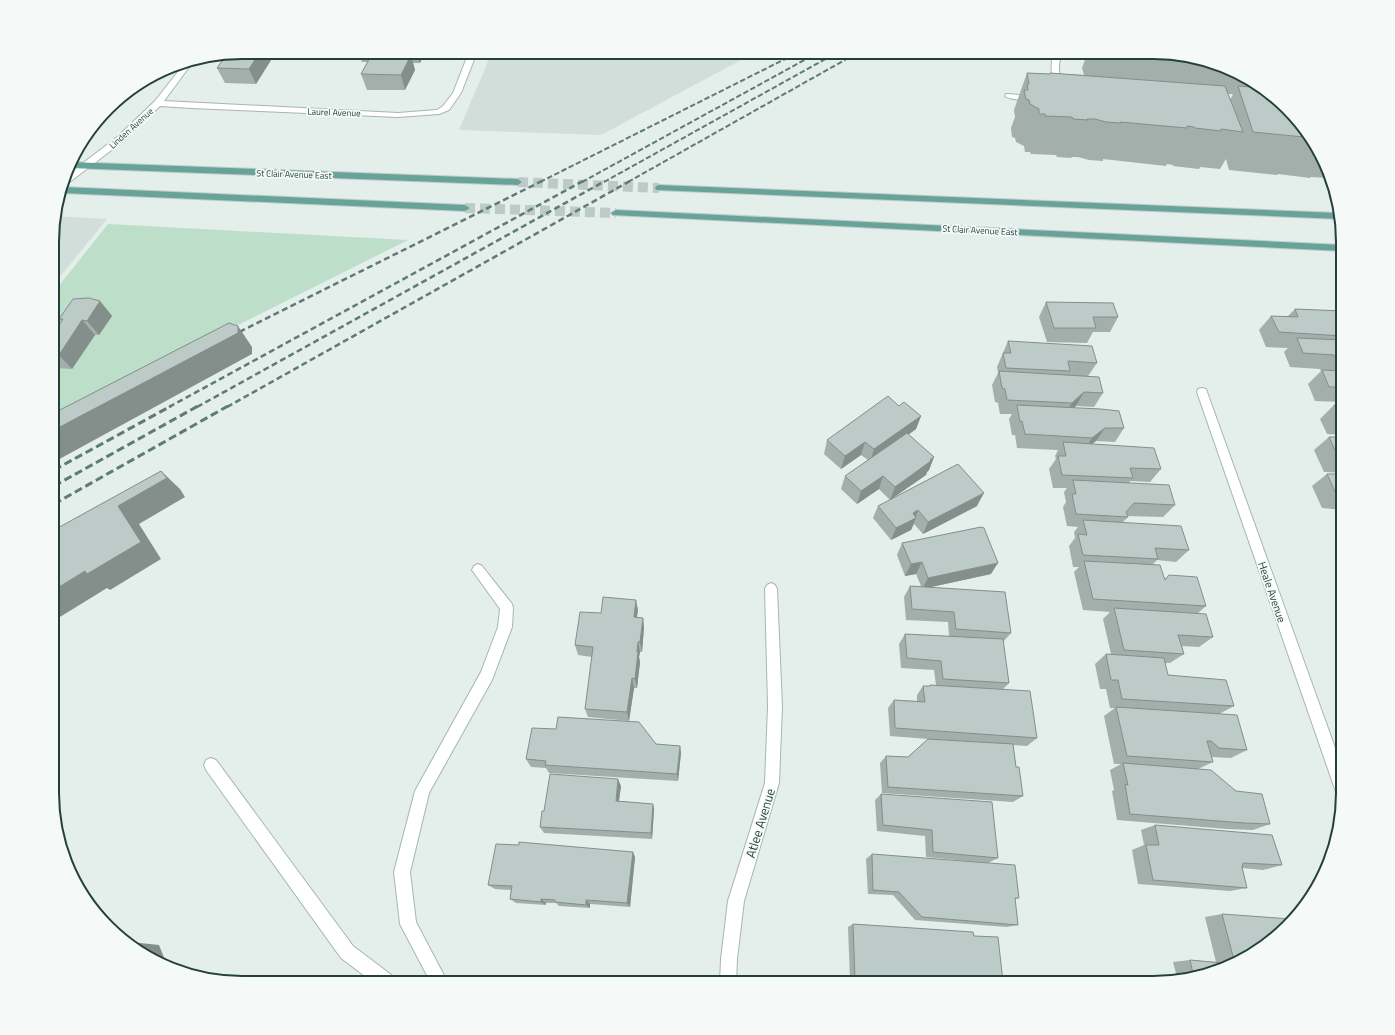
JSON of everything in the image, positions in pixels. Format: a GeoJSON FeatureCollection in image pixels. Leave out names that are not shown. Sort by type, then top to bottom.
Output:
{"type":"FeatureCollection","features":[{"type":"Feature","properties":{"kind":"main road","name":"St Clair Avenue East"},"geometry":{"type":"LineString","coordinates":[[76,165],[518,182]]}},
{"type":"Feature","properties":{"kind":"main road"},"geometry":{"type":"LineString","coordinates":[[659,188],[1334,216]]}},
{"type":"Feature","properties":{"kind":"main road"},"geometry":{"type":"LineString","coordinates":[[67,190],[465,208]]}},
{"type":"Feature","properties":{"kind":"main road","name":"St Clair Avenue East"},"geometry":{"type":"LineString","coordinates":[[616,213],[918,226],[1336,248]]}},
{"type":"Feature","properties":{"kind":"street","name":"Laurel Avenue"},"geometry":{"type":"LineString","coordinates":[[158,103],[191,106],[398,115],[439,112],[446,108],[457,93],[470,59]]}},
{"type":"Feature","properties":{"kind":"street"},"geometry":{"type":"LineString","coordinates":[[1056,59],[1055,66],[1060,99]]}},
{"type":"Feature","properties":{"kind":"street","name":"Linden Avenue"},"geometry":{"type":"LineString","coordinates":[[71,177],[119,140],[158,103],[184,69]]}},
{"type":"Feature","properties":{"kind":"street"},"geometry":{"type":"LineString","coordinates":[[1009,96],[1045,98]]}},
{"type":"Feature","properties":{"kind":"street","name":"Heale Avenue"},"geometry":{"type":"LineString","coordinates":[[1202,392],[1336,772]]}},
{"type":"Feature","properties":{"kind":"street"},"geometry":{"type":"LineString","coordinates":[[436,976],[408,924],[402,872],[422,791],[487,675],[505,627],[507,608],[478,570]]}},
{"type":"Feature","properties":{"kind":"street","name":"Atlee Avenue"},"geometry":{"type":"LineString","coordinates":[[728,976],[736,902],[772,783],[775,706],[771,589]]}},
{"type":"Feature","properties":{"kind":"street"},"geometry":{"type":"LineString","coordinates":[[211,765],[347,952],[379,976]]}},
{"type":"Feature","properties":{"kind":"shaded area"},"geometry":{"type":"Polygon","coordinates":[[[489,59],[743,59],[601,135],[459,130],[489,59]]]}},
{"type":"Feature","properties":{"kind":"shaded area"},"geometry":{"type":"Polygon","coordinates":[[[61,216],[107,219],[59,278],[59,230],[61,216]]]}},
{"type":"Feature","properties":{"kind":"green space"},"geometry":{"type":"Polygon","coordinates":[[[108,224],[408,240],[59,414],[59,286],[108,224]]]}},
{"type":"Feature","properties":{"kind":"building"},"geometry":{"type":"Polygon","coordinates":[[[255,59],[249,69],[217,68],[222,60],[255,59]]]}},
{"type":"Feature","properties":{"kind":"building"},"geometry":{"type":"Polygon","coordinates":[[[369,59],[409,59],[401,75],[361,74],[369,59]]]}},
{"type":"Feature","properties":{"kind":"building"},"geometry":{"type":"Polygon","coordinates":[[[1027,73],[1050,73],[1225,86],[1243,132],[1221,129],[1221,131],[1187,126],[1187,128],[1106,122],[1095,119],[1073,119],[1072,117],[1045,116],[1045,114],[1039,114],[1039,109],[1030,104],[1029,100],[1026,99],[1024,90],[1028,90],[1027,84],[1029,84],[1027,73]]]}},
{"type":"Feature","properties":{"kind":"building"},"geometry":{"type":"Polygon","coordinates":[[[1238,86],[1249,87],[1264,97],[1290,121],[1302,137],[1253,132],[1238,86]]]}},
{"type":"Feature","properties":{"kind":"building"},"geometry":{"type":"Polygon","coordinates":[[[89,298],[100,301],[87,321],[82,320],[59,355],[59,325],[63,319],[59,319],[73,299],[89,298]]]}},
{"type":"Feature","properties":{"kind":"building"},"geometry":{"type":"Polygon","coordinates":[[[1046,302],[1113,303],[1118,317],[1093,317],[1096,328],[1054,328],[1046,302]]]}},
{"type":"Feature","properties":{"kind":"building"},"geometry":{"type":"Polygon","coordinates":[[[1295,309],[1336,311],[1336,336],[1279,332],[1271,316],[1298,317],[1295,309]]]}},
{"type":"Feature","properties":{"kind":"building"},"geometry":{"type":"Polygon","coordinates":[[[229,323],[238,326],[238,333],[59,427],[59,410],[229,323]]]}},
{"type":"Feature","properties":{"kind":"building"},"geometry":{"type":"Polygon","coordinates":[[[1297,338],[1336,340],[1336,359],[1334,355],[1303,353],[1297,338]]]}},
{"type":"Feature","properties":{"kind":"building"},"geometry":{"type":"Polygon","coordinates":[[[1008,341],[1092,346],[1097,363],[1068,361],[1070,371],[1006,368],[1003,353],[1011,353],[1008,341]]]}},
{"type":"Feature","properties":{"kind":"building"},"geometry":{"type":"Polygon","coordinates":[[[1322,370],[1336,371],[1336,387],[1329,387],[1322,370]]]}},
{"type":"Feature","properties":{"kind":"building"},"geometry":{"type":"Polygon","coordinates":[[[999,371],[1099,377],[1103,393],[1084,392],[1072,403],[1007,400],[1005,389],[1002,388],[999,371]]]}},
{"type":"Feature","properties":{"kind":"building"},"geometry":{"type":"Polygon","coordinates":[[[888,396],[899,406],[904,402],[921,416],[874,449],[865,442],[845,456],[827,440],[888,396]]]}},
{"type":"Feature","properties":{"kind":"building"},"geometry":{"type":"Polygon","coordinates":[[[1017,405],[1119,411],[1124,428],[1105,428],[1092,438],[1025,434],[1022,421],[1020,422],[1017,405]]]}},
{"type":"Feature","properties":{"kind":"building"},"geometry":{"type":"Polygon","coordinates":[[[907,433],[934,457],[930,460],[931,461],[895,487],[883,476],[861,491],[845,476],[907,433]]]}},
{"type":"Feature","properties":{"kind":"building"},"geometry":{"type":"Polygon","coordinates":[[[1329,437],[1336,437],[1336,452],[1329,437]]]}},
{"type":"Feature","properties":{"kind":"building"},"geometry":{"type":"Polygon","coordinates":[[[1063,442],[1154,448],[1161,469],[1130,468],[1133,478],[1062,475],[1058,456],[1066,456],[1063,442]]]}},
{"type":"Feature","properties":{"kind":"building"},"geometry":{"type":"Polygon","coordinates":[[[958,464],[984,493],[928,522],[918,510],[913,513],[916,518],[896,528],[878,506],[958,464]]]}},
{"type":"Feature","properties":{"kind":"building"},"geometry":{"type":"Polygon","coordinates":[[[161,471],[167,478],[118,506],[141,542],[87,574],[85,571],[59,587],[59,527],[161,471]]]}},
{"type":"Feature","properties":{"kind":"building"},"geometry":{"type":"Polygon","coordinates":[[[1327,474],[1336,474],[1336,494],[1327,474]]]}},
{"type":"Feature","properties":{"kind":"building"},"geometry":{"type":"Polygon","coordinates":[[[1073,480],[1169,485],[1175,505],[1134,503],[1126,512],[1128,517],[1076,514],[1072,494],[1076,494],[1073,480]]]}},
{"type":"Feature","properties":{"kind":"building"},"geometry":{"type":"Polygon","coordinates":[[[1083,520],[1181,526],[1189,550],[1155,548],[1158,559],[1083,555],[1078,534],[1087,535],[1083,520]]]}},
{"type":"Feature","properties":{"kind":"building"},"geometry":{"type":"Polygon","coordinates":[[[981,527],[984,528],[998,563],[928,578],[922,562],[911,564],[902,543],[981,527]]]}},
{"type":"Feature","properties":{"kind":"building"},"geometry":{"type":"Polygon","coordinates":[[[1084,561],[1160,565],[1165,580],[1169,575],[1197,577],[1206,606],[1093,599],[1084,561]]]}},
{"type":"Feature","properties":{"kind":"building"},"geometry":{"type":"Polygon","coordinates":[[[910,586],[1005,592],[1011,633],[956,629],[954,612],[912,609],[910,586]]]}},
{"type":"Feature","properties":{"kind":"building"},"geometry":{"type":"Polygon","coordinates":[[[603,597],[636,600],[634,617],[643,618],[640,642],[638,642],[635,679],[632,678],[627,712],[585,709],[593,647],[575,645],[580,612],[601,613],[603,597]]]}},
{"type":"Feature","properties":{"kind":"building"},"geometry":{"type":"Polygon","coordinates":[[[1114,608],[1206,614],[1213,637],[1178,635],[1184,654],[1124,650],[1114,608]]]}},
{"type":"Feature","properties":{"kind":"building"},"geometry":{"type":"Polygon","coordinates":[[[905,634],[1003,639],[1009,683],[943,679],[941,661],[907,658],[905,634]]]}},
{"type":"Feature","properties":{"kind":"building"},"geometry":{"type":"Polygon","coordinates":[[[1106,654],[1164,658],[1168,675],[1226,680],[1234,706],[1122,699],[1118,680],[1111,680],[1106,654]]]}},
{"type":"Feature","properties":{"kind":"building"},"geometry":{"type":"Polygon","coordinates":[[[930,685],[1030,691],[1037,738],[895,728],[894,700],[925,702],[923,686],[930,685]]]}},
{"type":"Feature","properties":{"kind":"building"},"geometry":{"type":"Polygon","coordinates":[[[1116,707],[1237,715],[1247,750],[1219,748],[1211,741],[1207,741],[1213,762],[1127,756],[1116,707]]]}},
{"type":"Feature","properties":{"kind":"building"},"geometry":{"type":"Polygon","coordinates":[[[558,717],[639,722],[656,744],[680,746],[677,774],[545,765],[546,761],[526,759],[532,728],[556,729],[558,717]]]}},
{"type":"Feature","properties":{"kind":"building"},"geometry":{"type":"Polygon","coordinates":[[[928,739],[1013,744],[1016,767],[1019,767],[1023,796],[888,787],[886,756],[908,757],[928,739]]]}},
{"type":"Feature","properties":{"kind":"building"},"geometry":{"type":"Polygon","coordinates":[[[1123,763],[1211,770],[1236,791],[1262,794],[1270,824],[1130,814],[1125,784],[1128,785],[1123,763]]]}},
{"type":"Feature","properties":{"kind":"building"},"geometry":{"type":"Polygon","coordinates":[[[550,774],[618,779],[616,801],[653,804],[651,833],[540,827],[550,774]]]}},
{"type":"Feature","properties":{"kind":"building"},"geometry":{"type":"Polygon","coordinates":[[[881,794],[992,802],[998,858],[933,852],[932,830],[883,825],[881,794]]]}},
{"type":"Feature","properties":{"kind":"building"},"geometry":{"type":"Polygon","coordinates":[[[1155,825],[1272,835],[1282,865],[1243,863],[1242,867],[1247,888],[1153,880],[1146,845],[1159,845],[1155,825]]]}},
{"type":"Feature","properties":{"kind":"building"},"geometry":{"type":"Polygon","coordinates":[[[519,842],[633,852],[627,903],[586,900],[586,905],[555,902],[555,900],[541,899],[541,902],[510,899],[512,886],[488,885],[496,844],[519,845],[519,842]]]}},
{"type":"Feature","properties":{"kind":"building"},"geometry":{"type":"Polygon","coordinates":[[[872,854],[1015,865],[1019,898],[1015,898],[1018,925],[922,917],[899,892],[873,890],[872,854]]]}},
{"type":"Feature","properties":{"kind":"building"},"geometry":{"type":"Polygon","coordinates":[[[1222,914],[1285,919],[1264,938],[1233,957],[1222,914]]]}},
{"type":"Feature","properties":{"kind":"building"},"geometry":{"type":"Polygon","coordinates":[[[853,924],[973,932],[974,936],[998,937],[1002,976],[855,976],[853,924]]]}},
{"type":"Feature","properties":{"kind":"building"},"geometry":{"type":"Polygon","coordinates":[[[1190,960],[1221,963],[1200,970],[1192,971],[1190,960]]]}},
{"type":"Feature","properties":{"kind":"tunnel"},"geometry":{"type":"LineString","coordinates":[[518,182],[659,188]]}},
{"type":"Feature","properties":{"kind":"tunnel"},"geometry":{"type":"LineString","coordinates":[[465,208],[616,213]]}},
{"type":"Feature","properties":{"kind":"railway"},"geometry":{"type":"LineString","coordinates":[[541,182],[785,59]]}},
{"type":"Feature","properties":{"kind":"railway"},"geometry":{"type":"LineString","coordinates":[[582,182],[806,59]]}},
{"type":"Feature","properties":{"kind":"railway"},"geometry":{"type":"LineString","coordinates":[[604,182],[825,59]]}},
{"type":"Feature","properties":{"kind":"railway"},"geometry":{"type":"LineString","coordinates":[[628,182],[847,59]]}},
{"type":"Feature","properties":{"kind":"railway"},"geometry":{"type":"LineString","coordinates":[[169,407],[583,181]]}},
{"type":"Feature","properties":{"kind":"railway"},"geometry":{"type":"LineString","coordinates":[[197,407],[605,181]]}},
{"type":"Feature","properties":{"kind":"railway"},"geometry":{"type":"LineString","coordinates":[[227,407],[630,181]]}},
{"type":"Feature","properties":{"kind":"railway"},"geometry":{"type":"LineString","coordinates":[[231,336],[541,182]]}},
{"type":"Feature","properties":{"kind":"railway"},"geometry":{"type":"LineString","coordinates":[[59,467],[171,406]]}},
{"type":"Feature","properties":{"kind":"railway"},"geometry":{"type":"LineString","coordinates":[[59,483],[198,406]]}},
{"type":"Feature","properties":{"kind":"railway"},"geometry":{"type":"LineString","coordinates":[[59,501],[228,406]]}}]}
